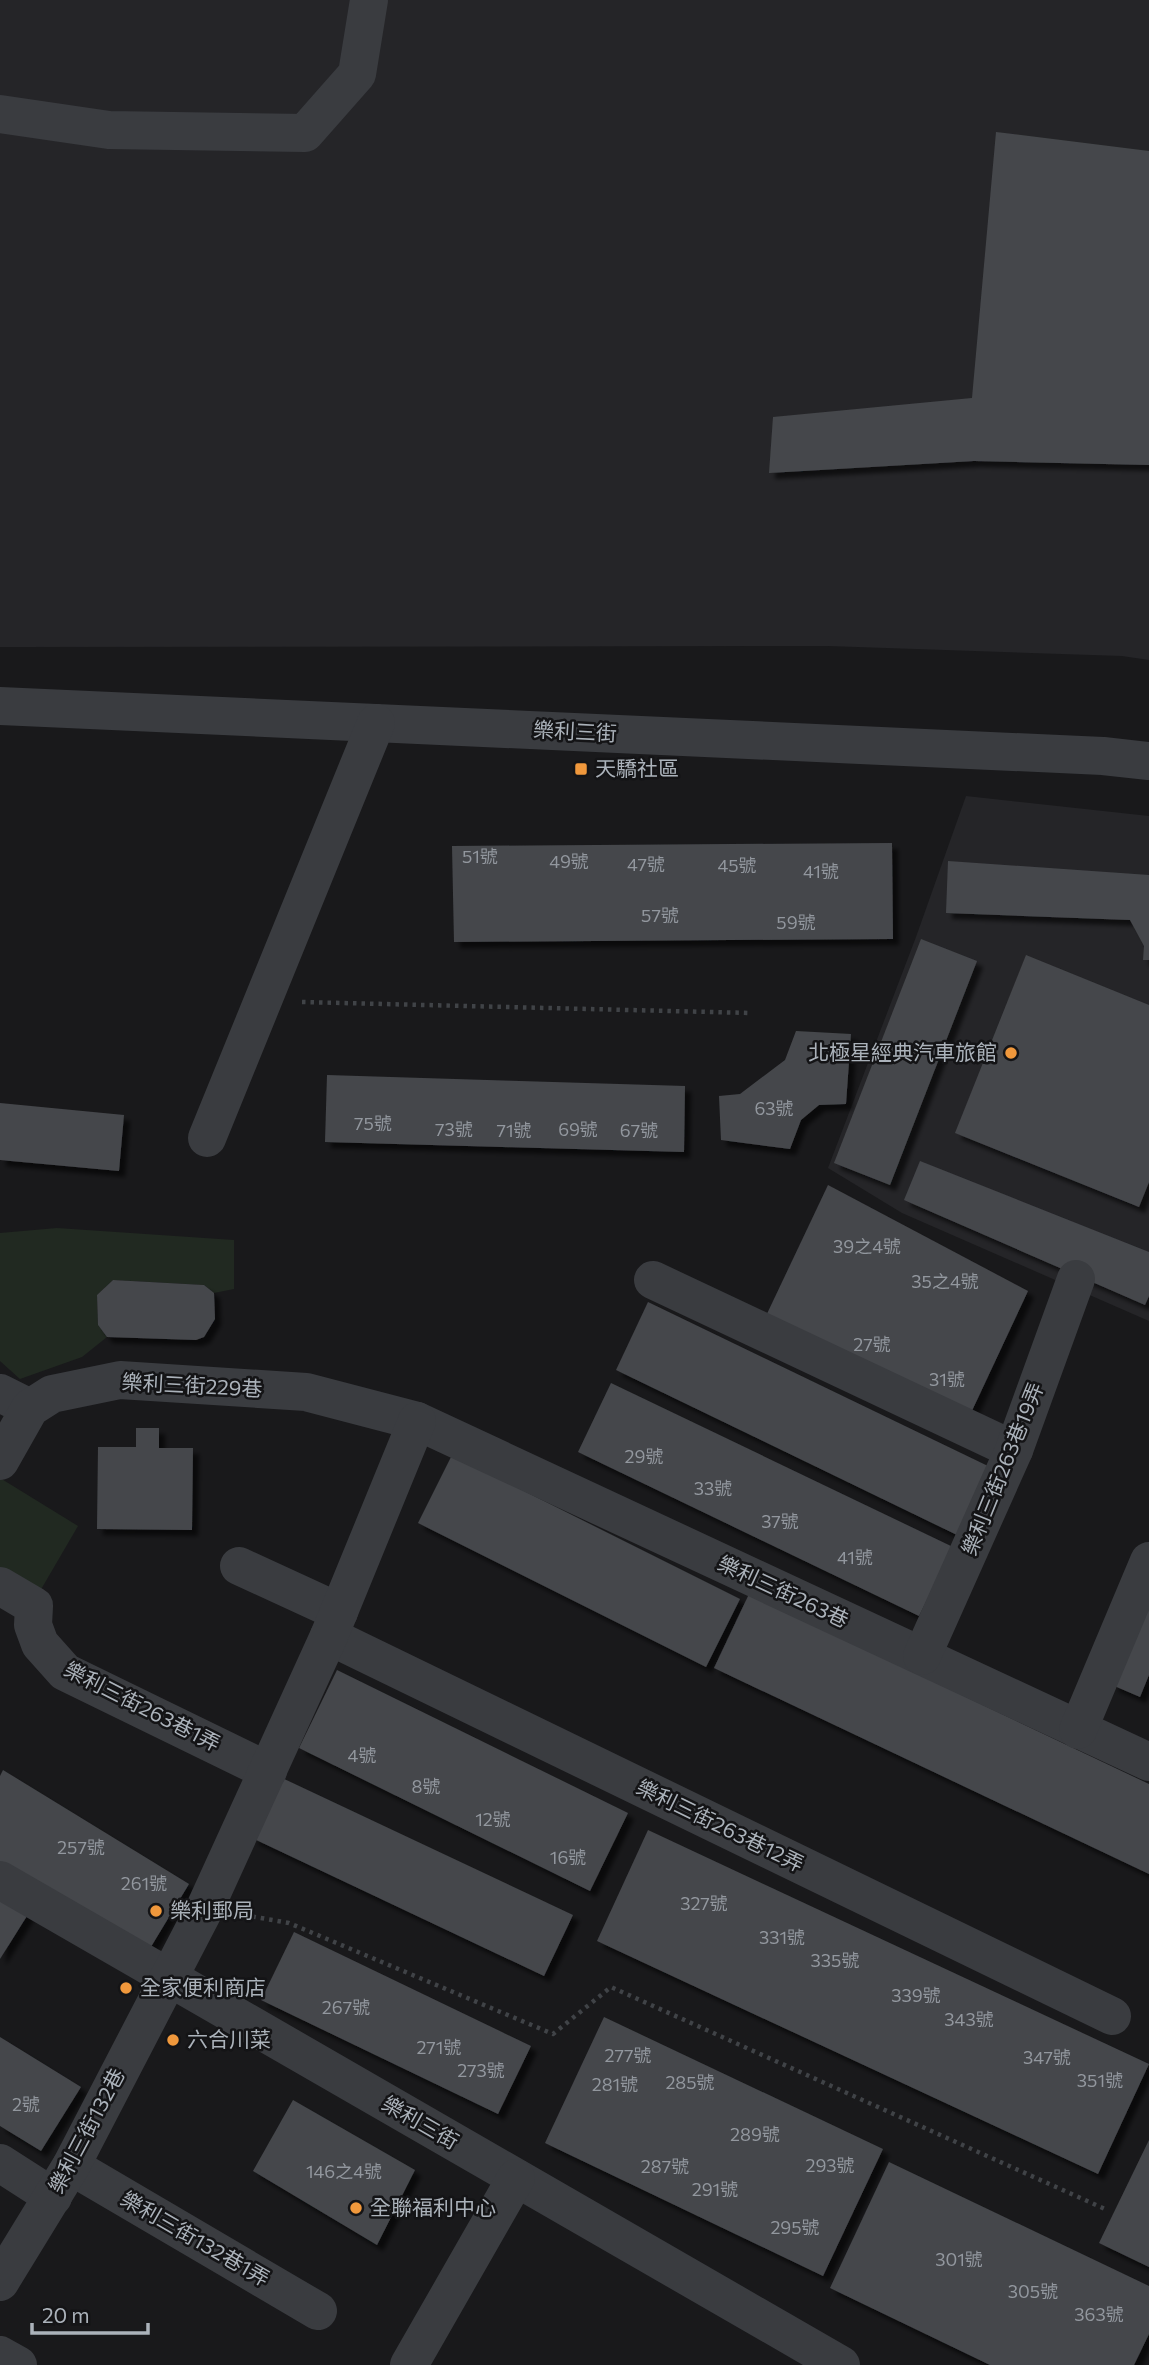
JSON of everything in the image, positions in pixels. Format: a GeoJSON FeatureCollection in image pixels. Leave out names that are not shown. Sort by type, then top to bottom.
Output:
{"type":"FeatureCollection","features":[{"type":"Feature","properties":{"kind":"street"},"geometry":{"type":"LineString","coordinates":[[0,114],[108,130],[305,132],[356,74],[369,0]]}},
{"type":"Feature","properties":{"kind":"street","name":"樂利三街"},"geometry":{"type":"LineString","coordinates":[[0,706],[1089,756],[1149,761]]}},
{"type":"Feature","properties":{"kind":"street"},"geometry":{"type":"LineString","coordinates":[[207,1138],[376,723]]}},
{"type":"Feature","properties":{"kind":"street","name":"樂利三街263巷19弄"},"geometry":{"type":"LineString","coordinates":[[922,1656],[1014,1450],[1076,1279]]}},
{"type":"Feature","properties":{"kind":"street"},"geometry":{"type":"LineString","coordinates":[[653,1280],[1014,1450]]}},
{"type":"Feature","properties":{"kind":"street","name":"樂利三街229巷"},"geometry":{"type":"LineString","coordinates":[[0,1461],[15,1400],[120,1380],[306,1392],[417,1421]]}},
{"type":"Feature","properties":{"kind":"street","name":"樂利三街132巷"},"geometry":{"type":"LineString","coordinates":[[0,2282],[62,2182],[205,1908],[334,1624],[417,1421]]}},
{"type":"Feature","properties":{"kind":"street","name":"樂利三街263巷"},"geometry":{"type":"LineString","coordinates":[[417,1421],[1149,1762]]}},
{"type":"Feature","properties":{"kind":"street"},"geometry":{"type":"LineString","coordinates":[[1078,1730],[1149,1561]]}},
{"type":"Feature","properties":{"kind":"street","name":"樂利三街263巷12弄"},"geometry":{"type":"LineString","coordinates":[[240,1566],[334,1624],[1112,2016]]}},
{"type":"Feature","properties":{"kind":"street","name":"樂利三街263巷1弄"},"geometry":{"type":"LineString","coordinates":[[0,1586],[34,1606],[33,1625],[40,1644],[65,1672],[268,1771]]}},
{"type":"Feature","properties":{"kind":"street","name":"樂利三街"},"geometry":{"type":"LineString","coordinates":[[0,1880],[841,2365]]}},
{"type":"Feature","properties":{"kind":"street","name":"樂利三街132巷1弄"},"geometry":{"type":"LineString","coordinates":[[0,2163],[62,2182],[318,2311]]}},
{"type":"Feature","properties":{"kind":"street"},"geometry":{"type":"LineString","coordinates":[[409,2365],[516,2178]]}},
{"type":"Feature","properties":{"kind":"street"},"geometry":{"type":"LineString","coordinates":[[0,2355],[18,2365]]}},
{"type":"Feature","properties":{"kind":"path"},"geometry":{"type":"LineString","coordinates":[[263,1001],[751,1013]]}},
{"type":"Feature","properties":{"kind":"path"},"geometry":{"type":"LineString","coordinates":[[205,1908],[289,1923],[553,2034],[611,1987],[1105,2209]]}},
{"type":"Feature","properties":{"kind":"shaded area"},"geometry":{"type":"Polygon","coordinates":[[[0,0],[1149,0],[1149,660],[1122,656],[828,646],[0,647],[0,0]]]}},
{"type":"Feature","properties":{"kind":"shaded area","name":"北極星經典汽車旅館"},"geometry":{"type":"Polygon","coordinates":[[[966,796],[1149,816],[1149,1321],[902,1213],[828,1168],[916,937],[966,796]]]}},
{"type":"Feature","properties":{"kind":"shaded area"},"geometry":{"type":"Polygon","coordinates":[[[57,1228],[234,1240],[234,1289],[214,1293],[204,1285],[113,1280],[97,1295],[98,1325],[107,1337],[82,1357],[20,1379],[0,1361],[0,1233],[57,1228]]]}},
{"type":"Feature","properties":{"kind":"shaded area"},"geometry":{"type":"Polygon","coordinates":[[[0,1478],[78,1526],[36,1598],[0,1574],[0,1478]]]}},
{"type":"Feature","properties":{"kind":"building"},"geometry":{"type":"Polygon","coordinates":[[[996,132],[1149,151],[1149,465],[974,461],[769,473],[773,417],[972,398],[996,132]]]}},
{"type":"Feature","properties":{"kind":"building"},"geometry":{"type":"Polygon","coordinates":[[[892,843],[893,939],[454,942],[452,846],[892,843]]]}},
{"type":"Feature","properties":{"kind":"building"},"geometry":{"type":"Polygon","coordinates":[[[948,861],[1149,875],[1149,960],[1143,960],[1144,946],[1130,920],[946,913],[948,861]]]}},
{"type":"Feature","properties":{"kind":"building"},"geometry":{"type":"Polygon","coordinates":[[[921,939],[977,961],[890,1185],[834,1163],[921,939]]]}},
{"type":"Feature","properties":{"kind":"building"},"geometry":{"type":"Polygon","coordinates":[[[1026,955],[1149,1005],[1149,1182],[1139,1207],[955,1133],[1026,955]]]}},
{"type":"Feature","properties":{"kind":"building"},"geometry":{"type":"Polygon","coordinates":[[[796,1031],[851,1034],[846,1104],[819,1105],[801,1120],[790,1149],[721,1140],[719,1096],[740,1094],[785,1060],[796,1031]]]}},
{"type":"Feature","properties":{"kind":"building"},"geometry":{"type":"Polygon","coordinates":[[[327,1075],[685,1086],[684,1152],[325,1142],[327,1075]]]}},
{"type":"Feature","properties":{"kind":"building"},"geometry":{"type":"Polygon","coordinates":[[[0,1103],[124,1115],[119,1171],[0,1160],[0,1103]]]}},
{"type":"Feature","properties":{"kind":"building"},"geometry":{"type":"Polygon","coordinates":[[[920,1161],[1149,1252],[1149,1296],[1145,1305],[904,1200],[920,1161]]]}},
{"type":"Feature","properties":{"kind":"building"},"geometry":{"type":"Polygon","coordinates":[[[828,1185],[1028,1291],[970,1415],[765,1318],[828,1185]]]}},
{"type":"Feature","properties":{"kind":"building"},"geometry":{"type":"Polygon","coordinates":[[[113,1280],[204,1285],[214,1293],[215,1319],[204,1337],[196,1340],[107,1337],[98,1325],[97,1295],[113,1280]]]}},
{"type":"Feature","properties":{"kind":"building"},"geometry":{"type":"Polygon","coordinates":[[[648,1302],[990,1467],[957,1535],[616,1370],[648,1302]]]}},
{"type":"Feature","properties":{"kind":"building"},"geometry":{"type":"Polygon","coordinates":[[[611,1383],[953,1547],[919,1616],[578,1452],[611,1383]]]}},
{"type":"Feature","properties":{"kind":"building"},"geometry":{"type":"Polygon","coordinates":[[[136,1428],[159,1428],[159,1448],[193,1448],[192,1530],[97,1529],[98,1447],[136,1447],[136,1428]]]}},
{"type":"Feature","properties":{"kind":"building"},"geometry":{"type":"Polygon","coordinates":[[[452,1455],[740,1599],[706,1667],[418,1523],[452,1455]]]}},
{"type":"Feature","properties":{"kind":"building"},"geometry":{"type":"Polygon","coordinates":[[[749,1594],[1149,1784],[1149,1874],[714,1668],[749,1594]]]}},
{"type":"Feature","properties":{"kind":"building"},"geometry":{"type":"Polygon","coordinates":[[[1149,1599],[1149,1675],[1140,1697],[1112,1685],[1149,1599]]]}},
{"type":"Feature","properties":{"kind":"building"},"geometry":{"type":"Polygon","coordinates":[[[337,1670],[628,1813],[590,1891],[299,1748],[337,1670]]]}},
{"type":"Feature","properties":{"kind":"building"},"geometry":{"type":"Polygon","coordinates":[[[3,1770],[189,1884],[146,1955],[0,1866],[0,1776],[3,1770]]]}},
{"type":"Feature","properties":{"kind":"building"},"geometry":{"type":"Polygon","coordinates":[[[280,1777],[573,1915],[544,1976],[252,1838],[280,1777]]]}},
{"type":"Feature","properties":{"kind":"building"},"geometry":{"type":"Polygon","coordinates":[[[648,1830],[1149,2064],[1098,2174],[597,1941],[648,1830]]]}},
{"type":"Feature","properties":{"kind":"building"},"geometry":{"type":"Polygon","coordinates":[[[0,1888],[32,1908],[0,1959],[0,1888]]]}},
{"type":"Feature","properties":{"kind":"building"},"geometry":{"type":"Polygon","coordinates":[[[294,1932],[531,2046],[498,2114],[261,2000],[294,1932]]]}},
{"type":"Feature","properties":{"kind":"building"},"geometry":{"type":"Polygon","coordinates":[[[604,2017],[883,2149],[823,2276],[545,2143],[604,2017]]]}},
{"type":"Feature","properties":{"kind":"building"},"geometry":{"type":"Polygon","coordinates":[[[0,2037],[81,2087],[41,2151],[0,2126],[0,2037]]]}},
{"type":"Feature","properties":{"kind":"building","name":"全聯福利中心"},"geometry":{"type":"Polygon","coordinates":[[[293,2100],[415,2170],[377,2245],[253,2171],[293,2100]]]}},
{"type":"Feature","properties":{"kind":"building"},"geometry":{"type":"Polygon","coordinates":[[[1149,2140],[1149,2267],[1099,2243],[1149,2140]]]}},
{"type":"Feature","properties":{"kind":"building"},"geometry":{"type":"Polygon","coordinates":[[[889,2162],[1149,2286],[1149,2334],[1134,2365],[990,2365],[830,2288],[889,2162]]]}},
{"type":"Feature","properties":{"kind":"place","name":"天驕社區"},"geometry":{"type":"Point","coordinates":[581,769]}},
{"type":"Feature","properties":{"kind":"place","name":"北極星經典汽車旅館"},"geometry":{"type":"Point","coordinates":[1011,1053]}},
{"type":"Feature","properties":{"kind":"place","name":"樂利郵局"},"geometry":{"type":"Point","coordinates":[156,1911]}},
{"type":"Feature","properties":{"kind":"place","name":"全家便利商店"},"geometry":{"type":"Point","coordinates":[126,1988]}},
{"type":"Feature","properties":{"kind":"place","name":"六合川菜"},"geometry":{"type":"Point","coordinates":[173,2040]}},
{"type":"Feature","properties":{"kind":"place","name":"全聯福利中心"},"geometry":{"type":"Point","coordinates":[356,2208]}}]}
